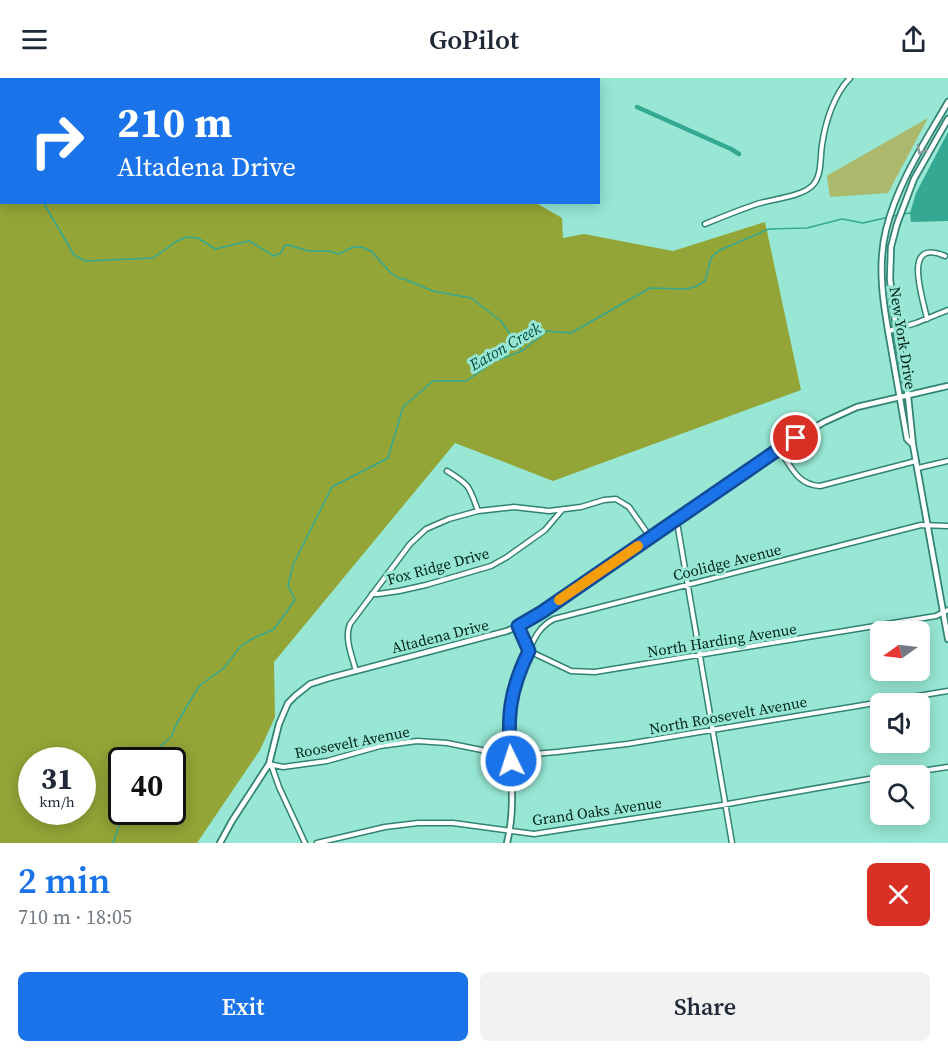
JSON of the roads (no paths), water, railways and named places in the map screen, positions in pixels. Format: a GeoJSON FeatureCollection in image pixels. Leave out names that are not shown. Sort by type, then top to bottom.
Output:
{"type":"FeatureCollection","features":[{"type":"Feature","properties":{"kind":"main road","name":"New York Drive"},"geometry":{"type":"LineString","coordinates":[[913,445],[907,439],[883,298],[883,247],[896,199],[911,167],[948,102]]}},
{"type":"Feature","properties":{"kind":"main road","name":"New York Drive"},"geometry":{"type":"LineString","coordinates":[[948,119],[914,179],[897,224],[891,247],[890,279],[913,445],[946,612],[948,639]]}},
{"type":"Feature","properties":{"kind":"main road","name":"Altadena Drive"},"geometry":{"type":"LineString","coordinates":[[220,843],[269,764],[279,724],[288,703],[310,684],[488,637],[518,626],[542,612],[779,449],[824,422],[857,407],[948,386]]}},
{"type":"Feature","properties":{"kind":"main road"},"geometry":{"type":"LineString","coordinates":[[507,843],[513,803],[509,729],[511,702],[516,682],[529,651]]}},
{"type":"Feature","properties":{"kind":"street"},"geometry":{"type":"LineString","coordinates":[[705,224],[759,203],[801,192],[814,184],[820,170],[822,143],[830,114],[847,79]]}},
{"type":"Feature","properties":{"kind":"street"},"geometry":{"type":"LineString","coordinates":[[927,319],[918,262],[925,252],[937,252],[945,256]]}},
{"type":"Feature","properties":{"kind":"street"},"geometry":{"type":"LineString","coordinates":[[889,331],[948,310]]}},
{"type":"Feature","properties":{"kind":"street"},"geometry":{"type":"LineString","coordinates":[[779,449],[800,479],[811,486],[820,486],[916,461]]}},
{"type":"Feature","properties":{"kind":"street"},"geometry":{"type":"LineString","coordinates":[[918,468],[948,461]]}},
{"type":"Feature","properties":{"kind":"street"},"geometry":{"type":"LineString","coordinates":[[447,471],[463,481],[470,489],[478,511]]}},
{"type":"Feature","properties":{"kind":"street"},"geometry":{"type":"LineString","coordinates":[[356,671],[348,641],[348,629],[354,616],[410,544],[426,529],[449,519],[478,511],[514,507],[549,511],[562,510],[616,499],[629,507],[650,537]]}},
{"type":"Feature","properties":{"kind":"street","name":"Fox Ridge Drive"},"geometry":{"type":"LineString","coordinates":[[372,594],[426,585],[491,566],[545,530],[562,510]]}},
{"type":"Feature","properties":{"kind":"street"},"geometry":{"type":"LineString","coordinates":[[674,521],[678,528],[732,843]]}},
{"type":"Feature","properties":{"kind":"street","name":"Coolidge Avenue"},"geometry":{"type":"LineString","coordinates":[[529,651],[541,628],[554,619],[921,525],[948,526]]}},
{"type":"Feature","properties":{"kind":"street","name":"North Harding Avenue"},"geometry":{"type":"LineString","coordinates":[[529,651],[571,671],[595,672],[936,616],[946,612]]}},
{"type":"Feature","properties":{"kind":"street"},"geometry":{"type":"LineString","coordinates":[[518,626],[529,651]]}},
{"type":"Feature","properties":{"kind":"street","name":"North Roosevelt Avenue"},"geometry":{"type":"LineString","coordinates":[[511,756],[627,744],[948,691]]}},
{"type":"Feature","properties":{"kind":"street","name":"Roosevelt Avenue"},"geometry":{"type":"LineString","coordinates":[[269,764],[283,767],[327,761],[380,746],[417,741],[447,743],[511,756]]}},
{"type":"Feature","properties":{"kind":"street"},"geometry":{"type":"LineString","coordinates":[[269,764],[305,843]]}},
{"type":"Feature","properties":{"kind":"street"},"geometry":{"type":"LineString","coordinates":[[930,770],[948,767]]}},
{"type":"Feature","properties":{"kind":"street","name":"Grand Oaks Avenue"},"geometry":{"type":"LineString","coordinates":[[317,843],[385,827],[418,823],[453,823],[534,834],[870,779]]}},
{"type":"Feature","properties":{"kind":"waterway"},"geometry":{"type":"LineString","coordinates":[[637,107],[739,154]]}},
{"type":"Feature","properties":{"kind":"waterway"},"geometry":{"type":"LineString","coordinates":[[44,204],[74,255],[85,261],[153,258],[177,241],[187,237],[198,238],[215,249],[249,241],[274,256],[281,253],[284,246],[288,245],[309,251],[329,251],[339,254],[353,247],[361,247],[371,251],[398,278],[433,291],[471,298],[501,321],[522,351]]}},
{"type":"Feature","properties":{"kind":"waterway","name":"Eaton Creek"},"geometry":{"type":"LineString","coordinates":[[903,214],[910,213]]}},
{"type":"Feature","properties":{"kind":"waterway","name":"Eaton Creek"},"geometry":{"type":"LineString","coordinates":[[160,747],[171,737],[199,686],[224,668],[240,647],[274,629],[295,600],[288,586],[293,565],[332,487],[388,458],[403,407],[433,381],[466,381],[495,361],[522,351],[547,331],[571,333],[650,288],[687,289],[697,286],[705,281],[711,258],[718,251],[769,229],[807,228],[842,219],[863,223],[898,215]]}},
{"type":"Feature","properties":{"kind":"waterway","name":"Eaton Creek"},"geometry":{"type":"LineString","coordinates":[[113,843],[119,825]]}}]}
